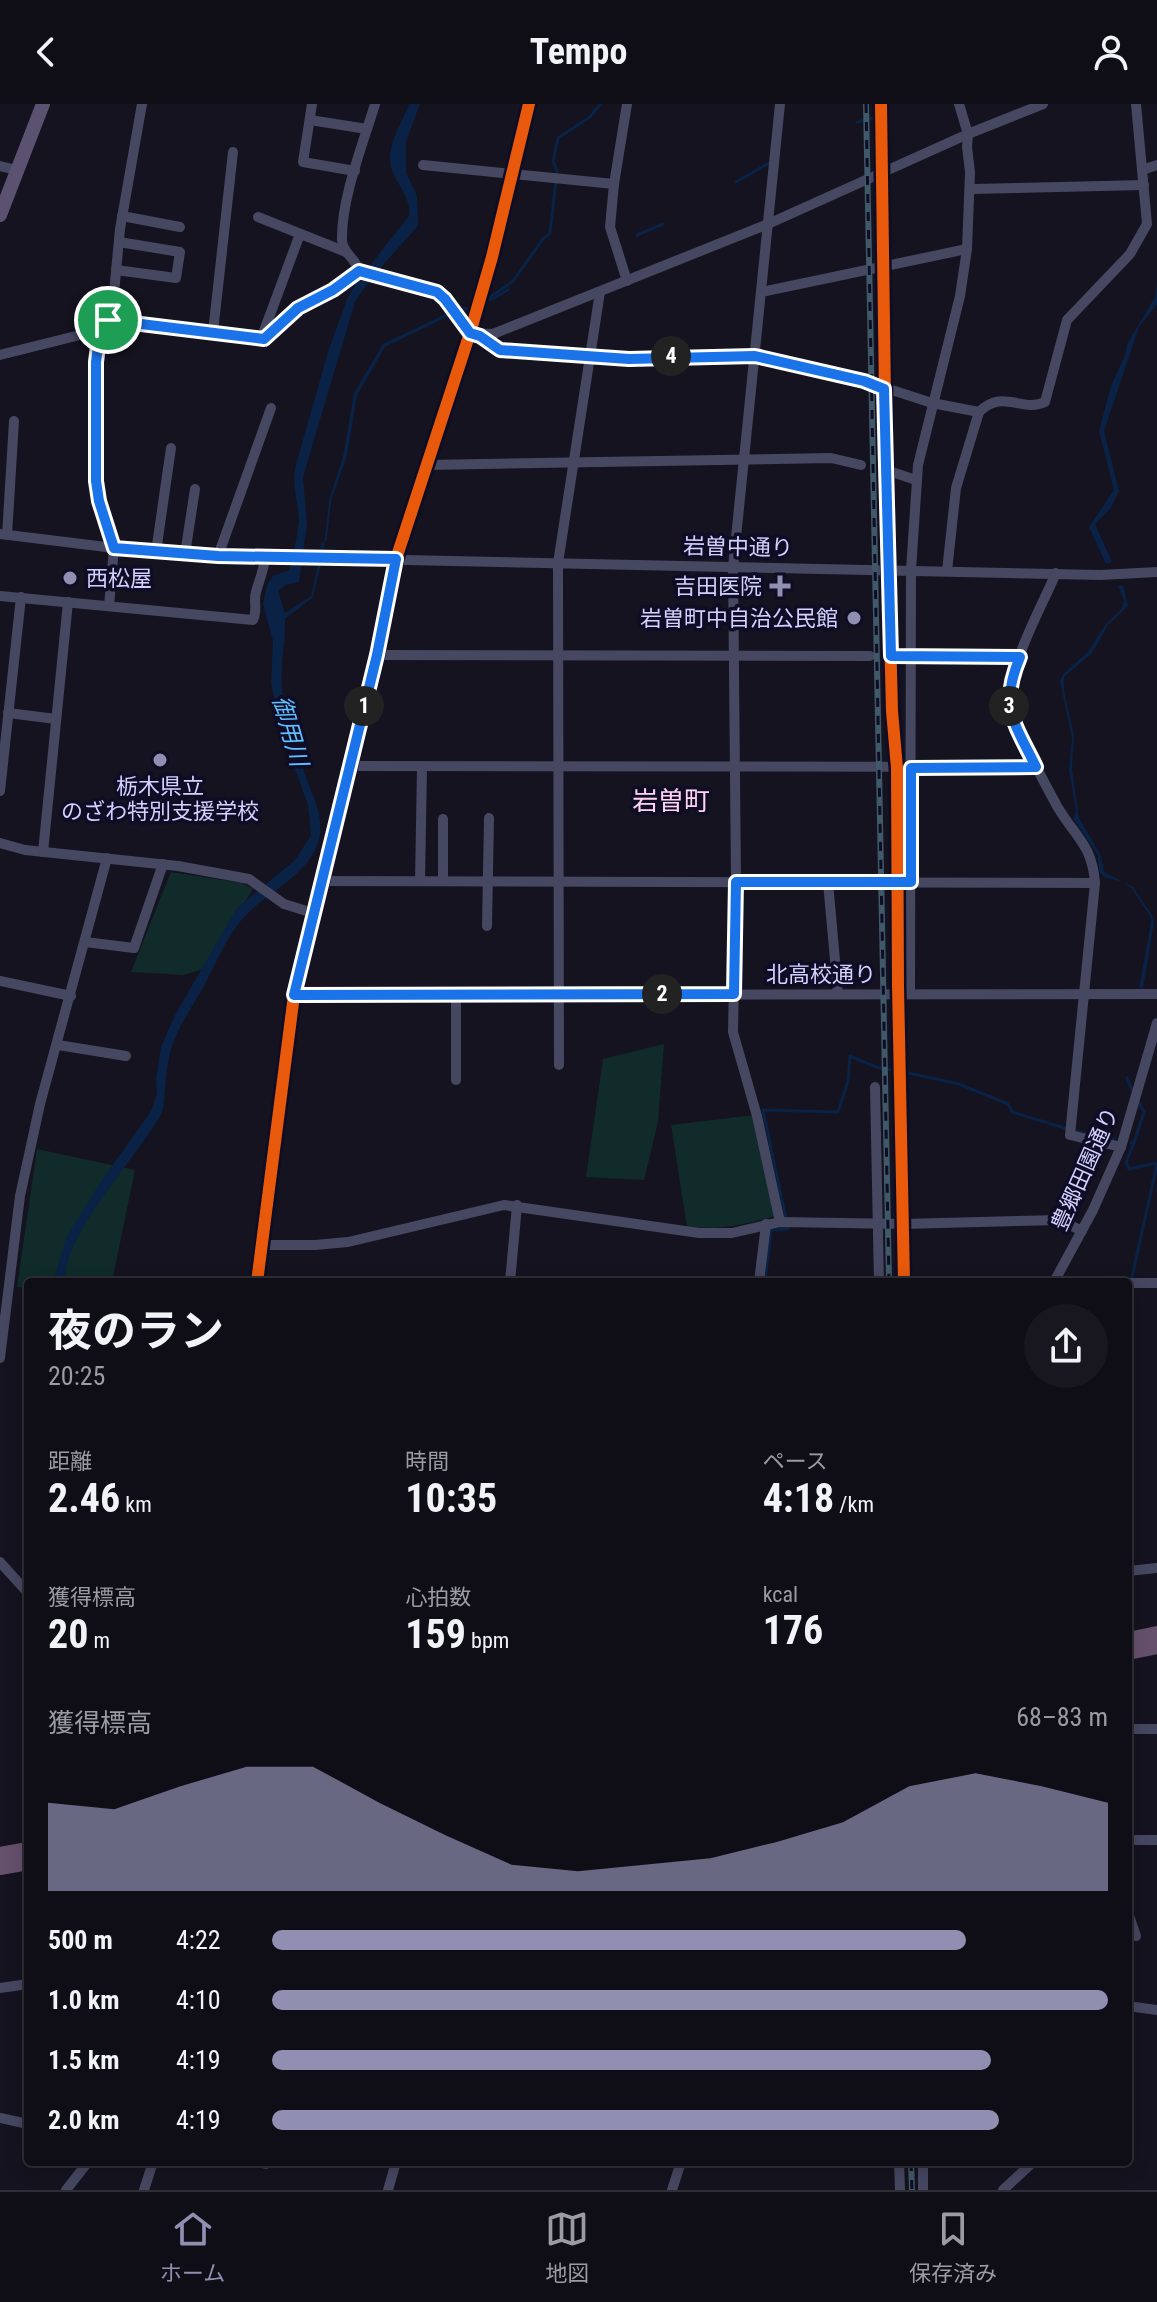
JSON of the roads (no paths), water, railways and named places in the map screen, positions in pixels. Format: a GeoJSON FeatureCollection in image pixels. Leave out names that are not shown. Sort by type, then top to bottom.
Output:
{"type":"FeatureCollection","features":[{"type":"Feature","properties":{"kind":"highway"},"geometry":{"type":"LineString","coordinates":[[1132,1639],[1157,1634]]}},
{"type":"Feature","properties":{"kind":"highway"},"geometry":{"type":"LineString","coordinates":[[1132,1651],[1157,1646]]}},
{"type":"Feature","properties":{"kind":"highway"},"geometry":{"type":"LineString","coordinates":[[0,1855],[24,1851]]}},
{"type":"Feature","properties":{"kind":"highway"},"geometry":{"type":"LineString","coordinates":[[0,1867],[24,1863]]}},
{"type":"Feature","properties":{"kind":"main road"},"geometry":{"type":"LineString","coordinates":[[0,215],[43,104]]}},
{"type":"Feature","properties":{"kind":"street"},"geometry":{"type":"LineString","coordinates":[[109,606],[114,548],[96,481],[96,362],[100,330],[108,320],[142,104]]}},
{"type":"Feature","properties":{"kind":"street"},"geometry":{"type":"LineString","coordinates":[[312,104],[303,162],[355,171]]}},
{"type":"Feature","properties":{"kind":"street"},"geometry":{"type":"LineString","coordinates":[[359,271],[357,263],[341,242],[349,189],[375,104]]}},
{"type":"Feature","properties":{"kind":"street"},"geometry":{"type":"LineString","coordinates":[[257,1278],[294,995],[377,655],[396,559],[475,334],[529,104]]}},
{"type":"Feature","properties":{"kind":"street"},"geometry":{"type":"LineString","coordinates":[[627,104],[610,227],[627,281]]}},
{"type":"Feature","properties":{"kind":"street"},"geometry":{"type":"LineString","coordinates":[[780,104],[733,567],[736,882],[733,1032],[757,1116],[780,1222]]}},
{"type":"Feature","properties":{"kind":"street"},"geometry":{"type":"LineString","coordinates":[[881,104],[881,267],[891,656],[897,768],[904,1278]]}},
{"type":"Feature","properties":{"kind":"street"},"geometry":{"type":"LineString","coordinates":[[910,994],[911,570],[916,480],[960,296],[967,249],[971,189],[968,134],[959,104]]}},
{"type":"Feature","properties":{"kind":"street"},"geometry":{"type":"LineString","coordinates":[[475,334],[493,334],[768,224],[968,134],[1043,104]]}},
{"type":"Feature","properties":{"kind":"street"},"geometry":{"type":"LineString","coordinates":[[947,571],[956,488],[979,412],[993,401],[1038,405],[1045,402],[1067,320],[1140,241],[1147,224],[1136,104]]}},
{"type":"Feature","properties":{"kind":"street"},"geometry":{"type":"LineString","coordinates":[[310,120],[367,129]]}},
{"type":"Feature","properties":{"kind":"street"},"geometry":{"type":"LineString","coordinates":[[213,332],[233,152]]}},
{"type":"Feature","properties":{"kind":"street"},"geometry":{"type":"LineString","coordinates":[[423,165],[614,184]]}},
{"type":"Feature","properties":{"kind":"street"},"geometry":{"type":"LineString","coordinates":[[1142,170],[1157,165]]}},
{"type":"Feature","properties":{"kind":"street"},"geometry":{"type":"LineString","coordinates":[[0,166],[17,170]]}},
{"type":"Feature","properties":{"kind":"street"},"geometry":{"type":"LineString","coordinates":[[971,189],[1144,185]]}},
{"type":"Feature","properties":{"kind":"street"},"geometry":{"type":"LineString","coordinates":[[122,216],[180,227]]}},
{"type":"Feature","properties":{"kind":"street"},"geometry":{"type":"LineString","coordinates":[[258,217],[346,252]]}},
{"type":"Feature","properties":{"kind":"street"},"geometry":{"type":"LineString","coordinates":[[261,339],[300,234]]}},
{"type":"Feature","properties":{"kind":"street"},"geometry":{"type":"LineString","coordinates":[[116,270],[176,278],[180,252],[119,242]]}},
{"type":"Feature","properties":{"kind":"street"},"geometry":{"type":"LineString","coordinates":[[761,292],[967,249]]}},
{"type":"Feature","properties":{"kind":"street"},"geometry":{"type":"LineString","coordinates":[[108,320],[261,339],[270,336],[298,308],[333,290],[359,271]]}},
{"type":"Feature","properties":{"kind":"street"},"geometry":{"type":"LineString","coordinates":[[359,271],[437,292],[475,334],[500,350],[629,359],[755,356],[864,381],[932,403],[979,412]]}},
{"type":"Feature","properties":{"kind":"street"},"geometry":{"type":"LineString","coordinates":[[559,1065],[558,563],[600,292]]}},
{"type":"Feature","properties":{"kind":"street"},"geometry":{"type":"LineString","coordinates":[[0,355],[100,330]]}},
{"type":"Feature","properties":{"kind":"street"},"geometry":{"type":"LineString","coordinates":[[218,556],[271,408]]}},
{"type":"Feature","properties":{"kind":"street"},"geometry":{"type":"LineString","coordinates":[[0,596],[253,620],[255,595],[264,573],[265,557],[156,552],[4,535],[14,421]]}},
{"type":"Feature","properties":{"kind":"street"},"geometry":{"type":"LineString","coordinates":[[156,552],[171,448]]}},
{"type":"Feature","properties":{"kind":"street"},"geometry":{"type":"LineString","coordinates":[[427,465],[831,458],[861,465]]}},
{"type":"Feature","properties":{"kind":"street"},"geometry":{"type":"LineString","coordinates":[[886,470],[916,480]]}},
{"type":"Feature","properties":{"kind":"street"},"geometry":{"type":"LineString","coordinates":[[185,554],[195,489]]}},
{"type":"Feature","properties":{"kind":"street","name":"岩曽中通り"},"geometry":{"type":"LineString","coordinates":[[265,557],[1056,573],[1157,572]]}},
{"type":"Feature","properties":{"kind":"street"},"geometry":{"type":"LineString","coordinates":[[1056,573],[1012,676],[1010,712],[1059,810],[1087,847],[1094,864],[1095,883],[1070,1135],[1121,1147]]}},
{"type":"Feature","properties":{"kind":"street"},"geometry":{"type":"LineString","coordinates":[[0,791],[21,597]]}},
{"type":"Feature","properties":{"kind":"street"},"geometry":{"type":"LineString","coordinates":[[43,852],[68,602]]}},
{"type":"Feature","properties":{"kind":"street"},"geometry":{"type":"LineString","coordinates":[[377,655],[870,656]]}},
{"type":"Feature","properties":{"kind":"street"},"geometry":{"type":"LineString","coordinates":[[891,656],[1020,657]]}},
{"type":"Feature","properties":{"kind":"street"},"geometry":{"type":"LineString","coordinates":[[8,713],[56,719]]}},
{"type":"Feature","properties":{"kind":"street"},"geometry":{"type":"LineString","coordinates":[[348,766],[1036,767]]}},
{"type":"Feature","properties":{"kind":"street"},"geometry":{"type":"LineString","coordinates":[[420,881],[422,767]]}},
{"type":"Feature","properties":{"kind":"street"},"geometry":{"type":"LineString","coordinates":[[487,926],[489,818]]}},
{"type":"Feature","properties":{"kind":"street"},"geometry":{"type":"LineString","coordinates":[[443,819],[443,881]]}},
{"type":"Feature","properties":{"kind":"street"},"geometry":{"type":"LineString","coordinates":[[0,843],[43,852],[163,864],[249,879],[284,904],[313,913]]}},
{"type":"Feature","properties":{"kind":"street"},"geometry":{"type":"LineString","coordinates":[[0,1358],[26,1165],[107,858]]}},
{"type":"Feature","properties":{"kind":"street"},"geometry":{"type":"LineString","coordinates":[[85,942],[134,948],[163,864]]}},
{"type":"Feature","properties":{"kind":"street"},"geometry":{"type":"LineString","coordinates":[[321,881],[1095,883]]}},
{"type":"Feature","properties":{"kind":"street"},"geometry":{"type":"LineString","coordinates":[[828,882],[838,994]]}},
{"type":"Feature","properties":{"kind":"street"},"geometry":{"type":"LineString","coordinates":[[0,981],[71,996]]}},
{"type":"Feature","properties":{"kind":"street"},"geometry":{"type":"LineString","coordinates":[[456,994],[456,1080]]}},
{"type":"Feature","properties":{"kind":"street","name":"北高校通り"},"geometry":{"type":"LineString","coordinates":[[294,995],[1157,994]]}},
{"type":"Feature","properties":{"kind":"street","name":"豊郷田園通り"},"geometry":{"type":"LineString","coordinates":[[1056,1278],[1121,1147],[1157,1023]]}},
{"type":"Feature","properties":{"kind":"street"},"geometry":{"type":"LineString","coordinates":[[58,1045],[126,1056]]}},
{"type":"Feature","properties":{"kind":"street"},"geometry":{"type":"LineString","coordinates":[[875,1087],[879,1278]]}},
{"type":"Feature","properties":{"kind":"street"},"geometry":{"type":"LineString","coordinates":[[261,1245],[348,1242],[504,1205],[699,1233],[732,1233],[780,1222],[903,1224],[1060,1220],[1082,1231]]}},
{"type":"Feature","properties":{"kind":"street"},"geometry":{"type":"LineString","coordinates":[[511,1278],[517,1205]]}},
{"type":"Feature","properties":{"kind":"street"},"geometry":{"type":"LineString","coordinates":[[759,1278],[766,1224]]}},
{"type":"Feature","properties":{"kind":"street"},"geometry":{"type":"LineString","coordinates":[[0,1245],[14,1249]]}},
{"type":"Feature","properties":{"kind":"street"},"geometry":{"type":"LineString","coordinates":[[1132,1283],[1157,1283]]}},
{"type":"Feature","properties":{"kind":"street"},"geometry":{"type":"LineString","coordinates":[[0,1562],[24,1589]]}},
{"type":"Feature","properties":{"kind":"street"},"geometry":{"type":"LineString","coordinates":[[1132,1571],[1157,1568]]}},
{"type":"Feature","properties":{"kind":"street"},"geometry":{"type":"LineString","coordinates":[[1132,1729],[1157,1729]]}},
{"type":"Feature","properties":{"kind":"street"},"geometry":{"type":"LineString","coordinates":[[1132,1840],[1157,1840]]}},
{"type":"Feature","properties":{"kind":"street"},"geometry":{"type":"LineString","coordinates":[[1132,1924],[1136,1936]]}},
{"type":"Feature","properties":{"kind":"street"},"geometry":{"type":"LineString","coordinates":[[0,1988],[24,1985]]}},
{"type":"Feature","properties":{"kind":"street"},"geometry":{"type":"LineString","coordinates":[[1132,2007],[1157,2010]]}},
{"type":"Feature","properties":{"kind":"street"},"geometry":{"type":"LineString","coordinates":[[0,2118],[24,2123]]}},
{"type":"Feature","properties":{"kind":"street"},"geometry":{"type":"LineString","coordinates":[[66,2190],[85,2166]]}},
{"type":"Feature","properties":{"kind":"street"},"geometry":{"type":"LineString","coordinates":[[144,2190],[152,2166]]}},
{"type":"Feature","properties":{"kind":"street"},"geometry":{"type":"LineString","coordinates":[[388,2190],[395,2166]]}},
{"type":"Feature","properties":{"kind":"street"},"geometry":{"type":"LineString","coordinates":[[672,2190],[680,2166]]}},
{"type":"Feature","properties":{"kind":"street"},"geometry":{"type":"LineString","coordinates":[[899,2166],[900,2190]]}},
{"type":"Feature","properties":{"kind":"street"},"geometry":{"type":"LineString","coordinates":[[923,2166],[923,2190]]}},
{"type":"Feature","properties":{"kind":"street"},"geometry":{"type":"LineString","coordinates":[[1003,2190],[1029,2166]]}},
{"type":"Feature","properties":{"kind":"water","name":"御用川"},"geometry":{"type":"Polygon","coordinates":[[[409,104],[420,104],[406,142],[406,172],[417,196],[418,226],[355,302],[303,477],[307,524],[299,582],[278,591],[285,613],[311,596],[317,568],[320,568],[313,597],[285,619],[282,679],[292,731],[318,812],[320,834],[310,859],[291,879],[247,914],[229,937],[175,1037],[162,1113],[89,1218],[76,1241],[65,1278],[55,1278],[67,1236],[151,1111],[157,1094],[161,1047],[175,1015],[237,908],[295,860],[311,835],[308,805],[284,738],[271,684],[273,641],[263,604],[267,585],[273,576],[290,567],[299,520],[295,468],[328,352],[347,299],[409,216],[407,200],[391,165],[394,137],[409,104]]]}},
{"type":"Feature","properties":{"kind":"water"},"geometry":{"type":"Polygon","coordinates":[[[1157,282],[1157,304],[1139,327],[1104,431],[1119,491],[1110,509],[1095,524],[1112,562],[1106,564],[1089,527],[1114,490],[1099,431],[1127,344],[1155,297],[1157,282]]]}},
{"type":"Feature","properties":{"kind":"water"},"geometry":{"type":"Polygon","coordinates":[[[473,306],[473,310],[457,312],[385,347],[357,395],[347,456],[331,501],[327,539],[322,546],[329,500],[343,457],[354,393],[383,344],[456,309],[473,306]]]}},
{"type":"Feature","properties":{"kind":"water"},"geometry":{"type":"Polygon","coordinates":[[[1123,585],[1128,606],[1108,625],[1092,653],[1064,677],[1064,691],[1074,735],[1072,769],[1079,818],[1101,856],[1104,872],[1133,887],[1152,915],[1154,923],[1143,988],[1139,988],[1150,916],[1132,889],[1123,882],[1104,877],[1099,871],[1098,855],[1073,819],[1076,811],[1069,770],[1072,738],[1060,681],[1063,674],[1088,652],[1105,625],[1122,608],[1124,600],[1118,586],[1123,585]]]}},
{"type":"Feature","properties":{"kind":"waterway"},"geometry":{"type":"LineString","coordinates":[[485,301],[513,281],[550,233],[557,171],[553,161],[558,138],[590,117],[600,104]]}},
{"type":"Feature","properties":{"kind":"waterway"},"geometry":{"type":"LineString","coordinates":[[857,122],[877,117]]}},
{"type":"Feature","properties":{"kind":"waterway"},"geometry":{"type":"LineString","coordinates":[[736,182],[771,162]]}},
{"type":"Feature","properties":{"kind":"waterway"},"geometry":{"type":"LineString","coordinates":[[637,235],[663,224]]}},
{"type":"Feature","properties":{"kind":"waterway"},"geometry":{"type":"LineString","coordinates":[[490,300],[508,290]]}},
{"type":"Feature","properties":{"kind":"waterway"},"geometry":{"type":"LineString","coordinates":[[319,568],[323,544]]}},
{"type":"Feature","properties":{"kind":"waterway"},"geometry":{"type":"LineString","coordinates":[[786,1219],[763,1110],[838,1112],[848,1081],[850,1056],[876,1067],[897,1071]]}},
{"type":"Feature","properties":{"kind":"waterway"},"geometry":{"type":"LineString","coordinates":[[904,1072],[959,1084],[1008,1104],[1012,1112],[1068,1129]]}},
{"type":"Feature","properties":{"kind":"waterway"},"geometry":{"type":"LineString","coordinates":[[1127,1078],[1133,1092]]}},
{"type":"Feature","properties":{"kind":"waterway"},"geometry":{"type":"LineString","coordinates":[[1134,1143],[1144,1112],[1137,1099]]}},
{"type":"Feature","properties":{"kind":"waterway"},"geometry":{"type":"LineString","coordinates":[[1075,1131],[1115,1140]]}},
{"type":"Feature","properties":{"kind":"waterway"},"geometry":{"type":"LineString","coordinates":[[1131,1143],[1134,1143],[1126,1162],[1129,1169],[1157,1163]]}},
{"type":"Feature","properties":{"kind":"waterway"},"geometry":{"type":"LineString","coordinates":[[1132,1278],[1157,1164]]}},
{"type":"Feature","properties":{"kind":"waterway"},"geometry":{"type":"LineString","coordinates":[[765,1278],[771,1230],[788,1229],[788,1226]]}},
{"type":"Feature","properties":{"kind":"railway"},"geometry":{"type":"LineString","coordinates":[[866,104],[889,1278]]}},
{"type":"Feature","properties":{"kind":"railway"},"geometry":{"type":"LineString","coordinates":[[911,2166],[912,2190]]}},
{"type":"Feature","properties":{"kind":"place","name":"西松屋"},"geometry":{"type":"Point","coordinates":[70,578]}},
{"type":"Feature","properties":{"kind":"place","name":"吉田医院"},"geometry":{"type":"Point","coordinates":[780,586]}},
{"type":"Feature","properties":{"kind":"place","name":"岩曽町中自治公民館"},"geometry":{"type":"Point","coordinates":[854,618]}},
{"type":"Feature","properties":{"kind":"place","name":"栃木県立 のざわ特別支援学校"},"geometry":{"type":"Point","coordinates":[160,760]}},
{"type":"Feature","properties":{"kind":"district","name":"岩曽町"},"geometry":{"type":"Point","coordinates":[671,801]}}]}
